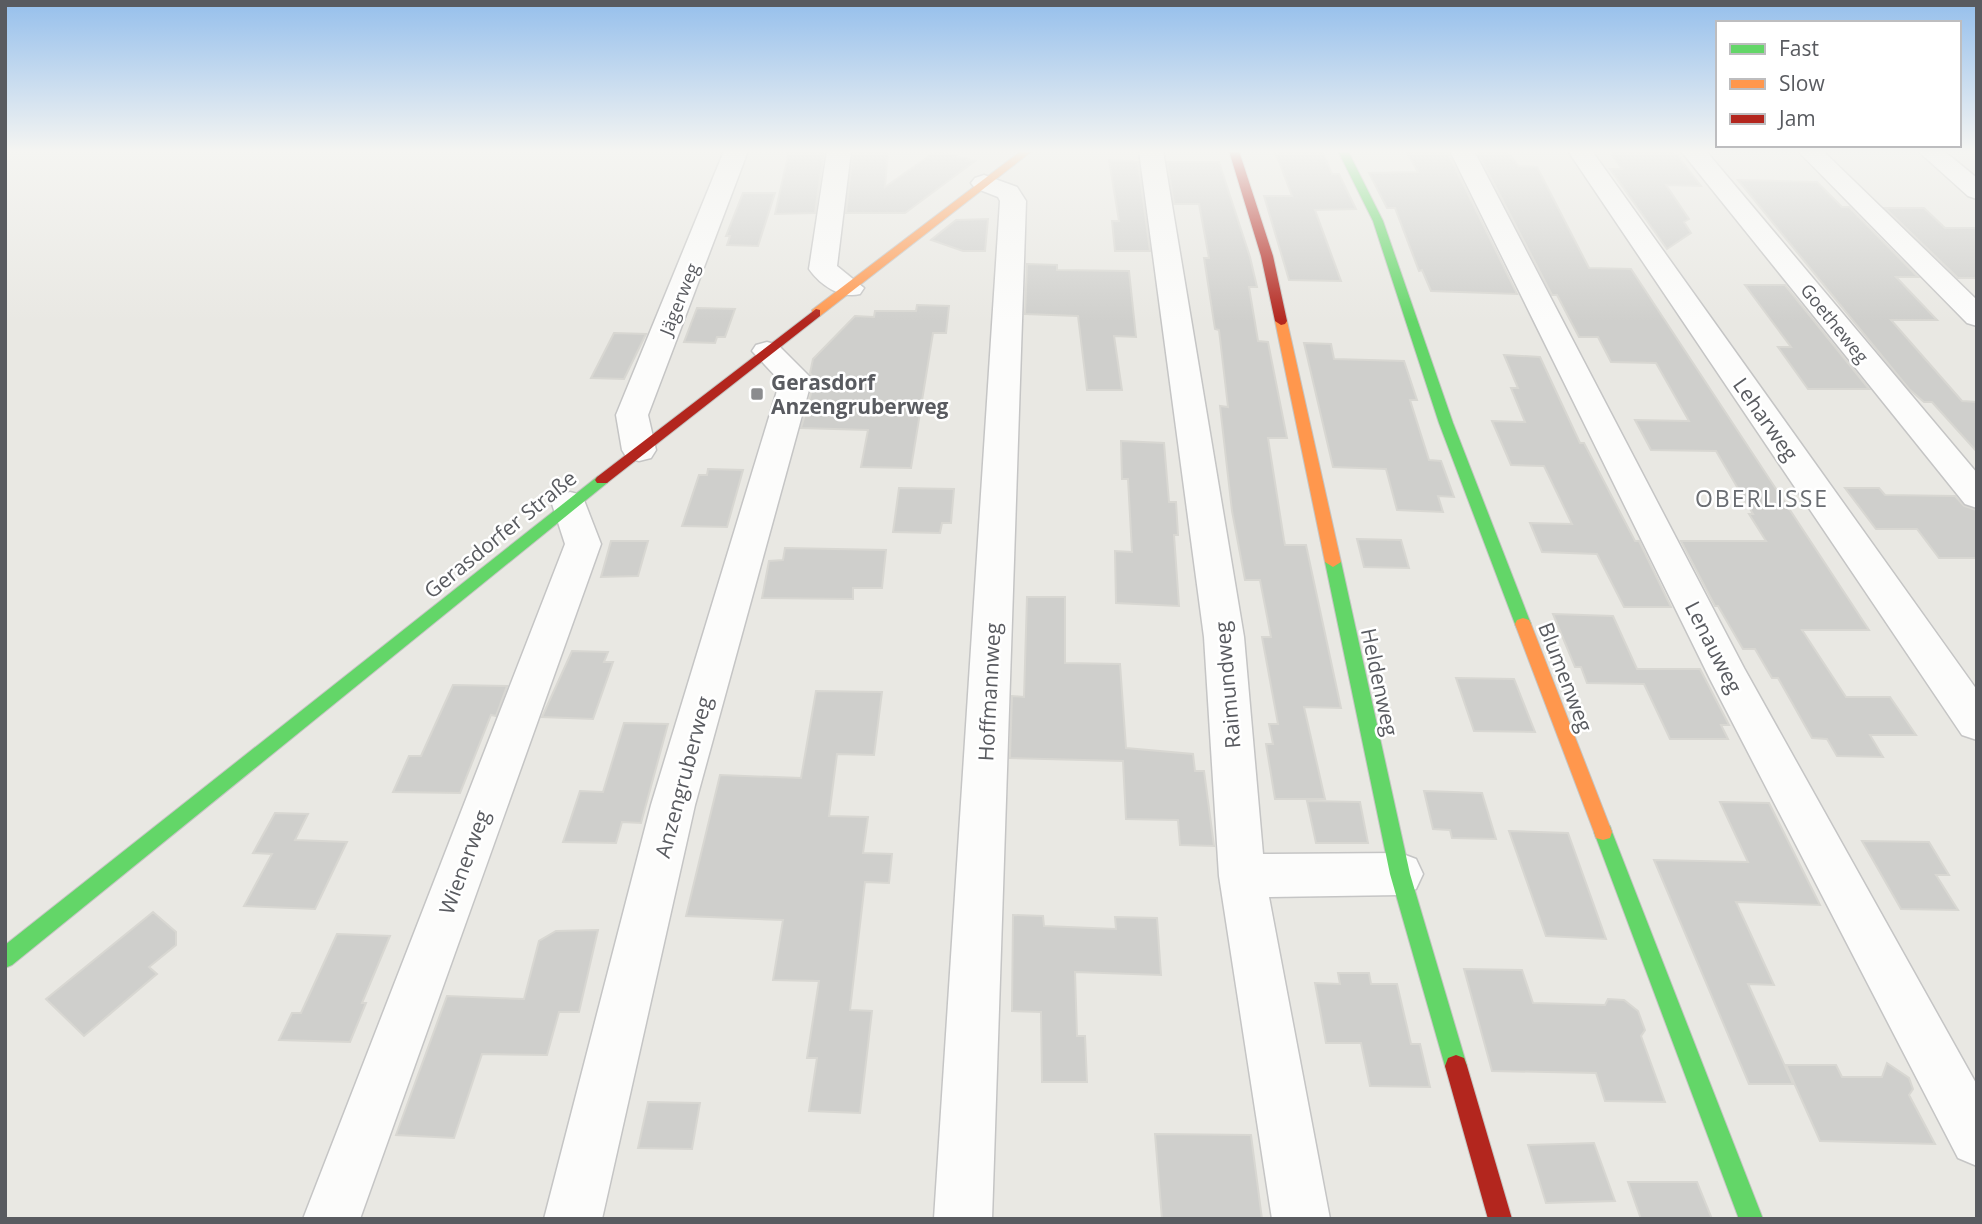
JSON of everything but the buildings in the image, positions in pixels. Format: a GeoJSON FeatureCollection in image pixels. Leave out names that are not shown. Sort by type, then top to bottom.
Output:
{"type":"FeatureCollection","features":[{"type":"Feature","properties":{"kind":"street","name":"Jägerweg"},"geometry":{"type":"LineString","coordinates":[[639,450],[632,415],[713,208]]}},
{"type":"Feature","properties":{"kind":"street"},"geometry":{"type":"LineString","coordinates":[[831,208],[823,269],[850,288]]}},
{"type":"Feature","properties":{"kind":"street","name":"Gerasdorfer Straße"},"geometry":{"type":"LineString","coordinates":[[5,958],[570,504],[850,288],[948,208]]}},
{"type":"Feature","properties":{"kind":"street","name":"Hoffmannweg"},"geometry":{"type":"LineString","coordinates":[[963,1219],[1013,208]]}},
{"type":"Feature","properties":{"kind":"street","name":"Raimundweg"},"geometry":{"type":"LineString","coordinates":[[1160,208],[1224,637],[1242,876],[1301,1219]]}},
{"type":"Feature","properties":{"kind":"street","name":"Heldenweg"},"geometry":{"type":"LineString","coordinates":[[1252,208],[1267,256],[1400,874],[1500,1219]]}},
{"type":"Feature","properties":{"kind":"street","name":"Blumenweg"},"geometry":{"type":"LineString","coordinates":[[1372,208],[1446,423],[1751,1219]]}},
{"type":"Feature","properties":{"kind":"street","name":"Lenauweg"},"geometry":{"type":"LineString","coordinates":[[1491,208],[1730,679],[1977,1139]]}},
{"type":"Feature","properties":{"kind":"street","name":"Leharweg"},"geometry":{"type":"LineString","coordinates":[[1620,208],[1977,723]]}},
{"type":"Feature","properties":{"kind":"street","name":"Goetheweg"},"geometry":{"type":"LineString","coordinates":[[1741,208],[1977,496]]}},
{"type":"Feature","properties":{"kind":"street"},"geometry":{"type":"LineString","coordinates":[[1868,208],[1977,317]]}},
{"type":"Feature","properties":{"kind":"street","name":"Anzengruberweg"},"geometry":{"type":"LineString","coordinates":[[573,1219],[674,805],[796,379],[767,351]]}},
{"type":"Feature","properties":{"kind":"street","name":"Wienerweg"},"geometry":{"type":"LineString","coordinates":[[331,1219],[583,544],[570,504]]}},
{"type":"Feature","properties":{"kind":"street"},"geometry":{"type":"LineString","coordinates":[[1242,876],[1400,874]]}},
{"type":"Feature","properties":{"kind":"traffic: fast"},"geometry":{"type":"LineString","coordinates":[[1372,208],[1446,423],[1523,624]]}},
{"type":"Feature","properties":{"kind":"traffic: fast"},"geometry":{"type":"LineString","coordinates":[[5,958],[602,480]]}},
{"type":"Feature","properties":{"kind":"traffic: fast"},"geometry":{"type":"LineString","coordinates":[[1333,562],[1400,874],[1456,1066]]}},
{"type":"Feature","properties":{"kind":"traffic: fast"},"geometry":{"type":"LineString","coordinates":[[1603,832],[1751,1219]]}},
{"type":"Feature","properties":{"kind":"traffic: slow"},"geometry":{"type":"LineString","coordinates":[[816,313],[953,208]]}},
{"type":"Feature","properties":{"kind":"traffic: slow"},"geometry":{"type":"LineString","coordinates":[[1281,321],[1333,562]]}},
{"type":"Feature","properties":{"kind":"traffic: slow"},"geometry":{"type":"LineString","coordinates":[[1523,624],[1603,832]]}},
{"type":"Feature","properties":{"kind":"traffic: jam"},"geometry":{"type":"LineString","coordinates":[[1252,208],[1267,256],[1281,321]]}},
{"type":"Feature","properties":{"kind":"traffic: jam"},"geometry":{"type":"LineString","coordinates":[[602,480],[816,313]]}},
{"type":"Feature","properties":{"kind":"traffic: jam"},"geometry":{"type":"LineString","coordinates":[[1456,1066],[1500,1219]]}},
{"type":"Feature","properties":{"kind":"place","name":"Gerasdorf Anzengruberweg"},"geometry":{"type":"Point","coordinates":[757,394]}},
{"type":"Feature","properties":{"kind":"district","name":"OBERLISSE"},"geometry":{"type":"Point","coordinates":[1762,498]}}]}
